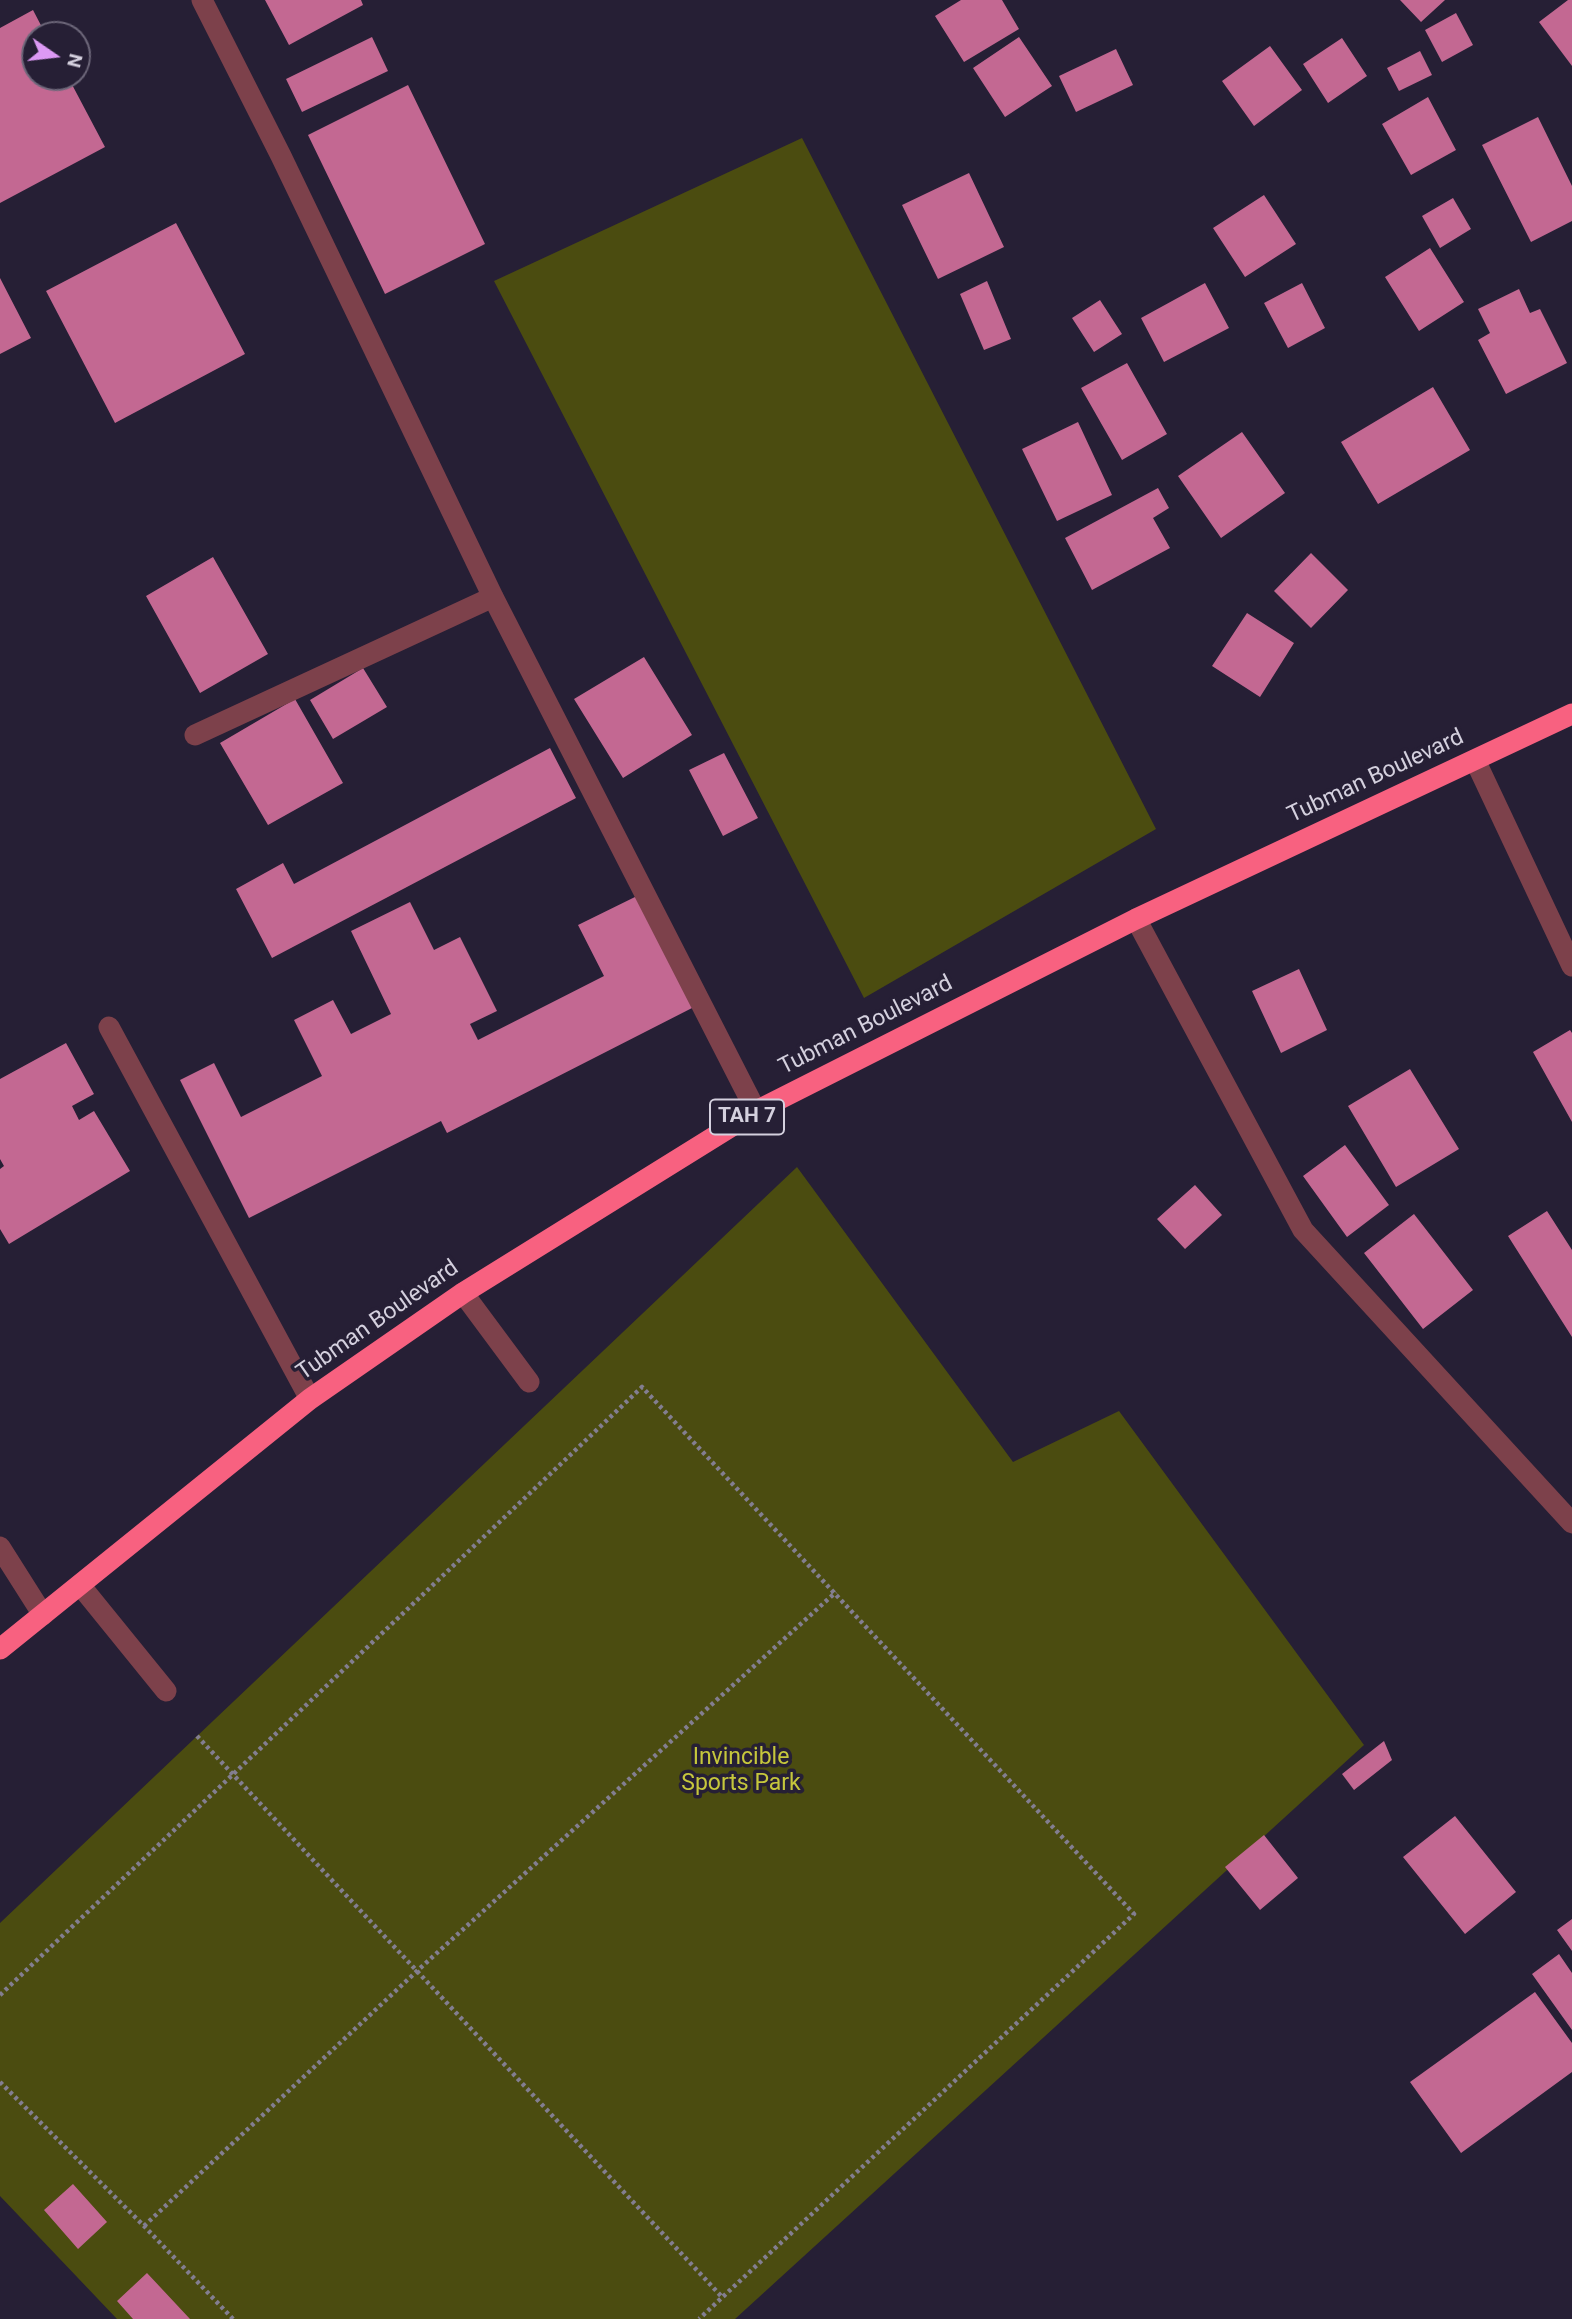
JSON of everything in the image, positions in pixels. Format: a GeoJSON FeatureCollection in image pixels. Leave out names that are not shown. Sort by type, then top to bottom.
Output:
{"type":"FeatureCollection","features":[{"type":"Feature","properties":{"kind":"highway","name":"Tubman Boulevard"},"geometry":{"type":"LineString","coordinates":[[0,1649],[310,1399],[463,1293],[756,1111],[1136,919],[1572,714]]}},
{"type":"Feature","properties":{"kind":"street"},"geometry":{"type":"LineString","coordinates":[[202,0],[281,156],[493,597],[756,1111]]}},
{"type":"Feature","properties":{"kind":"street"},"geometry":{"type":"LineString","coordinates":[[195,735],[493,597]]}},
{"type":"Feature","properties":{"kind":"street"},"geometry":{"type":"LineString","coordinates":[[1475,760],[1572,965]]}},
{"type":"Feature","properties":{"kind":"street"},"geometry":{"type":"LineString","coordinates":[[1136,919],[1303,1230],[1572,1523]]}},
{"type":"Feature","properties":{"kind":"street"},"geometry":{"type":"LineString","coordinates":[[109,1027],[310,1399]]}},
{"type":"Feature","properties":{"kind":"street"},"geometry":{"type":"LineString","coordinates":[[463,1293],[529,1382]]}},
{"type":"Feature","properties":{"kind":"street"},"geometry":{"type":"LineString","coordinates":[[0,1547],[43,1615]]}},
{"type":"Feature","properties":{"kind":"street"},"geometry":{"type":"LineString","coordinates":[[80,1586],[166,1691]]}},
{"type":"Feature","properties":{"kind":"path"},"geometry":{"type":"LineString","coordinates":[[0,1995],[642,1387],[1135,1914],[699,2319]]}},
{"type":"Feature","properties":{"kind":"path"},"geometry":{"type":"LineString","coordinates":[[144,2226],[416,1971],[835,1592]]}},
{"type":"Feature","properties":{"kind":"path"},"geometry":{"type":"LineString","coordinates":[[197,1736],[722,2297]]}},
{"type":"Feature","properties":{"kind":"path"},"geometry":{"type":"LineString","coordinates":[[0,2082],[233,2319]]}},
{"type":"Feature","properties":{"kind":"green space"},"geometry":{"type":"Polygon","coordinates":[[[802,138],[1156,829],[864,998],[494,281],[802,138]]]}},
{"type":"Feature","properties":{"kind":"green space","name":"Invincible Sports Park"},"geometry":{"type":"Polygon","coordinates":[[[797,1167],[1013,1462],[1119,1411],[1364,1745],[735,2319],[117,2319],[0,2196],[0,1923],[797,1167]]]}},
{"type":"Feature","properties":{"kind":"building"},"geometry":{"type":"Polygon","coordinates":[[[265,0],[361,0],[363,5],[289,45],[265,0]]]}},
{"type":"Feature","properties":{"kind":"building"},"geometry":{"type":"Polygon","coordinates":[[[961,0],[1002,0],[1019,29],[964,62],[935,16],[961,0]]]}},
{"type":"Feature","properties":{"kind":"building"},"geometry":{"type":"Polygon","coordinates":[[[1400,0],[1445,0],[1421,22],[1400,0]]]}},
{"type":"Feature","properties":{"kind":"building"},"geometry":{"type":"Polygon","coordinates":[[[1568,0],[1572,0],[1572,66],[1539,22],[1568,0]]]}},
{"type":"Feature","properties":{"kind":"building"},"geometry":{"type":"Polygon","coordinates":[[[33,10],[39,21],[21,21],[21,91],[75,91],[105,147],[0,203],[0,28],[33,10]]]}},
{"type":"Feature","properties":{"kind":"building"},"geometry":{"type":"Polygon","coordinates":[[[1456,13],[1473,45],[1442,62],[1425,30],[1456,13]]]}},
{"type":"Feature","properties":{"kind":"building"},"geometry":{"type":"Polygon","coordinates":[[[372,37],[388,71],[302,112],[286,79],[372,37]]]}},
{"type":"Feature","properties":{"kind":"building"},"geometry":{"type":"Polygon","coordinates":[[[1019,37],[1052,86],[1005,117],[973,68],[1019,37]]]}},
{"type":"Feature","properties":{"kind":"building"},"geometry":{"type":"Polygon","coordinates":[[[1342,38],[1367,76],[1328,103],[1303,64],[1342,38]]]}},
{"type":"Feature","properties":{"kind":"building"},"geometry":{"type":"Polygon","coordinates":[[[1270,46],[1302,90],[1254,126],[1222,81],[1270,46]]]}},
{"type":"Feature","properties":{"kind":"building"},"geometry":{"type":"Polygon","coordinates":[[[1116,49],[1133,85],[1076,112],[1059,76],[1116,49]]]}},
{"type":"Feature","properties":{"kind":"building"},"geometry":{"type":"Polygon","coordinates":[[[1420,51],[1432,75],[1399,91],[1387,68],[1420,51]]]}},
{"type":"Feature","properties":{"kind":"building"},"geometry":{"type":"Polygon","coordinates":[[[408,85],[485,244],[385,294],[308,135],[408,85]]]}},
{"type":"Feature","properties":{"kind":"building"},"geometry":{"type":"Polygon","coordinates":[[[1428,97],[1456,150],[1411,175],[1382,124],[1428,97]]]}},
{"type":"Feature","properties":{"kind":"building"},"geometry":{"type":"Polygon","coordinates":[[[1538,117],[1572,186],[1572,221],[1531,242],[1482,145],[1538,117]]]}},
{"type":"Feature","properties":{"kind":"building"},"geometry":{"type":"Polygon","coordinates":[[[969,173],[1004,247],[938,279],[902,205],[969,173]]]}},
{"type":"Feature","properties":{"kind":"building"},"geometry":{"type":"Polygon","coordinates":[[[1264,195],[1296,244],[1245,277],[1213,228],[1264,195]]]}},
{"type":"Feature","properties":{"kind":"building"},"geometry":{"type":"Polygon","coordinates":[[[1453,198],[1471,229],[1440,248],[1422,216],[1453,198]]]}},
{"type":"Feature","properties":{"kind":"building"},"geometry":{"type":"Polygon","coordinates":[[[176,223],[245,354],[115,423],[46,291],[176,223]]]}},
{"type":"Feature","properties":{"kind":"building"},"geometry":{"type":"Polygon","coordinates":[[[1430,248],[1464,302],[1419,331],[1385,277],[1430,248]]]}},
{"type":"Feature","properties":{"kind":"building"},"geometry":{"type":"Polygon","coordinates":[[[0,278],[31,338],[0,354],[0,278]]]}},
{"type":"Feature","properties":{"kind":"building"},"geometry":{"type":"Polygon","coordinates":[[[987,281],[1011,339],[984,350],[960,294],[987,281]]]}},
{"type":"Feature","properties":{"kind":"building"},"geometry":{"type":"Polygon","coordinates":[[[1205,283],[1229,328],[1164,362],[1141,318],[1205,283]]]}},
{"type":"Feature","properties":{"kind":"building"},"geometry":{"type":"Polygon","coordinates":[[[1302,283],[1325,328],[1288,348],[1264,303],[1302,283]]]}},
{"type":"Feature","properties":{"kind":"building"},"geometry":{"type":"Polygon","coordinates":[[[1519,289],[1530,313],[1540,309],[1567,363],[1506,394],[1478,340],[1490,333],[1478,309],[1519,289]]]}},
{"type":"Feature","properties":{"kind":"building"},"geometry":{"type":"Polygon","coordinates":[[[1100,300],[1122,334],[1094,352],[1072,318],[1100,300]]]}},
{"type":"Feature","properties":{"kind":"building"},"geometry":{"type":"Polygon","coordinates":[[[1127,363],[1167,434],[1122,460],[1081,388],[1127,363]]]}},
{"type":"Feature","properties":{"kind":"building"},"geometry":{"type":"Polygon","coordinates":[[[1433,387],[1470,450],[1378,504],[1341,442],[1433,387]]]}},
{"type":"Feature","properties":{"kind":"building"},"geometry":{"type":"Polygon","coordinates":[[[1078,422],[1112,495],[1057,521],[1022,449],[1078,422]]]}},
{"type":"Feature","properties":{"kind":"building"},"geometry":{"type":"Polygon","coordinates":[[[1242,432],[1285,493],[1221,538],[1178,476],[1242,432]]]}},
{"type":"Feature","properties":{"kind":"building"},"geometry":{"type":"Polygon","coordinates":[[[1158,488],[1169,508],[1153,518],[1170,548],[1092,590],[1065,538],[1158,488]]]}},
{"type":"Feature","properties":{"kind":"building"},"geometry":{"type":"Polygon","coordinates":[[[1311,553],[1348,590],[1311,628],[1274,591],[1311,553]]]}},
{"type":"Feature","properties":{"kind":"building"},"geometry":{"type":"Polygon","coordinates":[[[213,557],[268,654],[200,693],[146,596],[213,557]]]}},
{"type":"Feature","properties":{"kind":"building"},"geometry":{"type":"Polygon","coordinates":[[[1247,613],[1294,643],[1260,697],[1212,666],[1247,613]]]}},
{"type":"Feature","properties":{"kind":"building"},"geometry":{"type":"Polygon","coordinates":[[[644,657],[692,735],[623,778],[574,699],[644,657]]]}},
{"type":"Feature","properties":{"kind":"building"},"geometry":{"type":"Polygon","coordinates":[[[363,668],[387,707],[333,739],[310,700],[363,668]]]}},
{"type":"Feature","properties":{"kind":"building"},"geometry":{"type":"Polygon","coordinates":[[[295,699],[343,783],[268,825],[220,743],[295,699]]]}},
{"type":"Feature","properties":{"kind":"building"},"geometry":{"type":"Polygon","coordinates":[[[550,748],[576,798],[272,958],[236,889],[283,863],[294,884],[550,748]]]}},
{"type":"Feature","properties":{"kind":"building"},"geometry":{"type":"Polygon","coordinates":[[[724,753],[758,818],[723,836],[689,770],[724,753]]]}},
{"type":"Feature","properties":{"kind":"building"},"geometry":{"type":"Polygon","coordinates":[[[639,895],[694,1007],[447,1133],[441,1121],[249,1218],[180,1080],[214,1063],[241,1117],[322,1076],[294,1020],[333,1000],[351,1034],[391,1014],[351,931],[410,902],[434,950],[460,937],[497,1011],[470,1024],[478,1040],[604,976],[578,925],[639,895]]]}},
{"type":"Feature","properties":{"kind":"building"},"geometry":{"type":"Polygon","coordinates":[[[1299,969],[1327,1030],[1281,1053],[1252,991],[1299,969]]]}},
{"type":"Feature","properties":{"kind":"building"},"geometry":{"type":"Polygon","coordinates":[[[1570,1030],[1572,1033],[1572,1122],[1533,1052],[1570,1030]]]}},
{"type":"Feature","properties":{"kind":"building"},"geometry":{"type":"Polygon","coordinates":[[[66,1043],[94,1094],[72,1106],[79,1120],[94,1111],[130,1171],[9,1244],[0,1229],[0,1169],[4,1166],[0,1159],[0,1079],[66,1043]]]}},
{"type":"Feature","properties":{"kind":"building"},"geometry":{"type":"Polygon","coordinates":[[[1410,1069],[1459,1149],[1396,1187],[1348,1106],[1410,1069]]]}},
{"type":"Feature","properties":{"kind":"building"},"geometry":{"type":"Polygon","coordinates":[[[1345,1145],[1389,1205],[1347,1237],[1303,1176],[1345,1145]]]}},
{"type":"Feature","properties":{"kind":"building"},"geometry":{"type":"Polygon","coordinates":[[[1195,1185],[1222,1215],[1185,1249],[1157,1219],[1195,1185]]]}},
{"type":"Feature","properties":{"kind":"building"},"geometry":{"type":"Polygon","coordinates":[[[1547,1211],[1572,1250],[1572,1337],[1508,1236],[1547,1211]]]}},
{"type":"Feature","properties":{"kind":"building"},"geometry":{"type":"Polygon","coordinates":[[[1414,1214],[1473,1290],[1423,1329],[1364,1253],[1414,1214]]]}},
{"type":"Feature","properties":{"kind":"building"},"geometry":{"type":"Polygon","coordinates":[[[1384,1741],[1392,1760],[1354,1790],[1342,1774],[1384,1741]]]}},
{"type":"Feature","properties":{"kind":"building"},"geometry":{"type":"Polygon","coordinates":[[[1455,1816],[1516,1892],[1465,1934],[1403,1857],[1455,1816]]]}},
{"type":"Feature","properties":{"kind":"building"},"geometry":{"type":"Polygon","coordinates":[[[1264,1835],[1298,1878],[1260,1910],[1225,1867],[1264,1835]]]}},
{"type":"Feature","properties":{"kind":"building"},"geometry":{"type":"Polygon","coordinates":[[[1572,1919],[1572,1951],[1557,1930],[1572,1919]]]}},
{"type":"Feature","properties":{"kind":"building"},"geometry":{"type":"Polygon","coordinates":[[[1559,1954],[1572,1973],[1572,2030],[1532,1974],[1559,1954]]]}},
{"type":"Feature","properties":{"kind":"building"},"geometry":{"type":"Polygon","coordinates":[[[1535,1992],[1572,2043],[1572,2072],[1461,2153],[1410,2082],[1535,1992]]]}},
{"type":"Feature","properties":{"kind":"building"},"geometry":{"type":"Polygon","coordinates":[[[73,2184],[107,2222],[78,2249],[44,2210],[73,2184]]]}},
{"type":"Feature","properties":{"kind":"building"},"geometry":{"type":"Polygon","coordinates":[[[147,2273],[190,2319],[133,2319],[117,2301],[147,2273]]]}}]}
